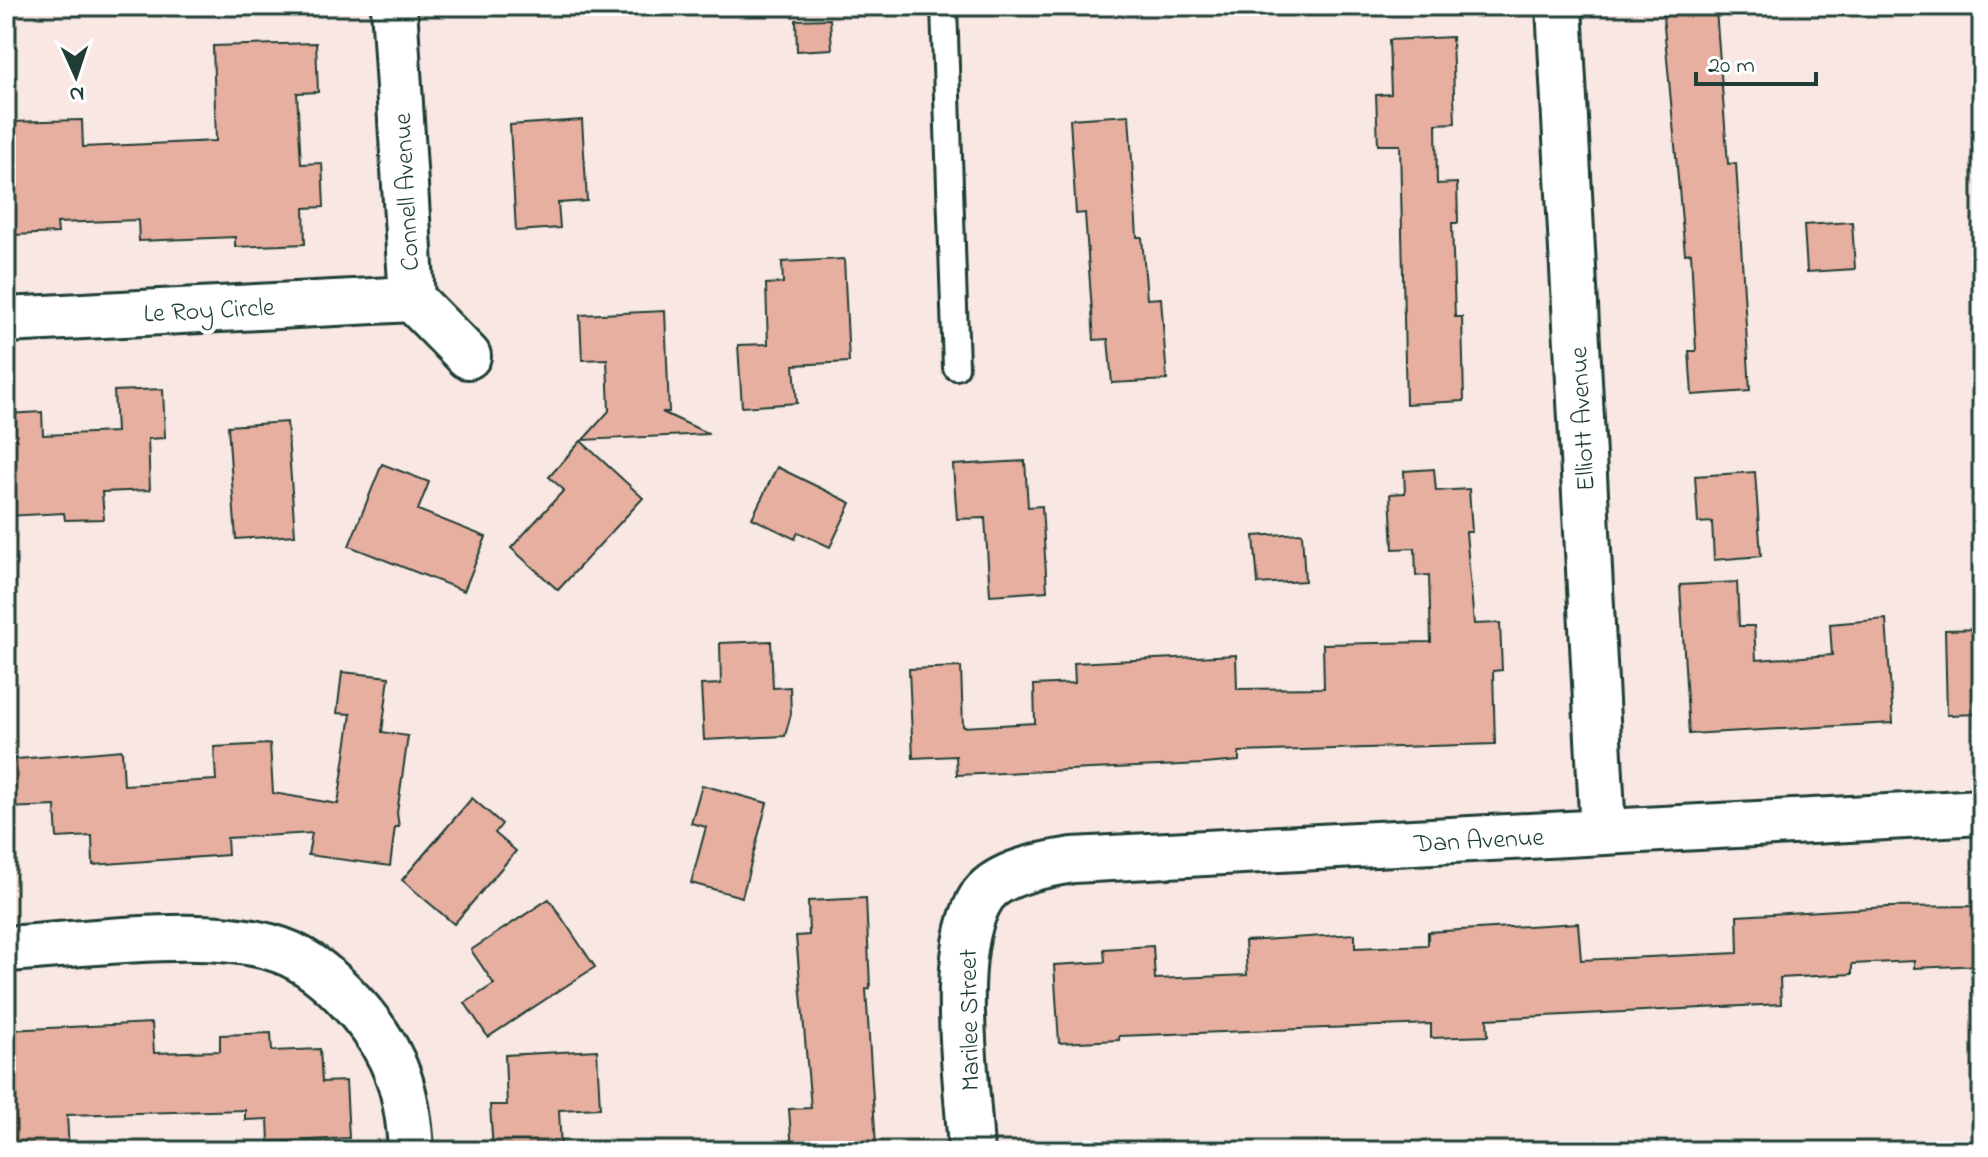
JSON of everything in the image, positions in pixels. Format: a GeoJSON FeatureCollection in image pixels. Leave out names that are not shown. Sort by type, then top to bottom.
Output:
{"type":"FeatureCollection","features":[{"type":"Feature","properties":{"kind":"street","name":"Connell Avenue"},"geometry":{"type":"LineString","coordinates":[[394,6],[412,299],[468,356]]}},
{"type":"Feature","properties":{"kind":"street","name":"Elliott Avenue"},"geometry":{"type":"LineString","coordinates":[[1559,6],[1603,832]]}},
{"type":"Feature","properties":{"kind":"street","name":"Le Roy Circle"},"geometry":{"type":"LineString","coordinates":[[6,320],[412,299]]}},
{"type":"Feature","properties":{"kind":"street","name":"Dan Avenue"},"geometry":{"type":"LineString","coordinates":[[984,893],[1028,866],[1073,860],[1982,812]]}},
{"type":"Feature","properties":{"kind":"street","name":"Marilee Street"},"geometry":{"type":"LineString","coordinates":[[971,1151],[962,988],[964,941],[984,893]]}},
{"type":"Feature","properties":{"kind":"street"},"geometry":{"type":"LineString","coordinates":[[6,949],[179,939],[236,940],[290,953],[336,984],[379,1034],[402,1080],[411,1151]]}},
{"type":"Feature","properties":{"kind":"lane"},"geometry":{"type":"LineString","coordinates":[[944,6],[956,367]]}},
{"type":"Feature","properties":{"kind":"building"},"geometry":{"type":"Polygon","coordinates":[[[1716,10],[1728,164],[1736,163],[1750,391],[1692,395],[1689,351],[1696,351],[1691,253],[1685,254],[1663,15],[1716,10]]]}},
{"type":"Feature","properties":{"kind":"building"},"geometry":{"type":"Polygon","coordinates":[[[830,19],[832,49],[797,51],[796,20],[830,19]]]}},
{"type":"Feature","properties":{"kind":"building"},"geometry":{"type":"Polygon","coordinates":[[[1452,37],[1455,123],[1436,124],[1437,184],[1457,183],[1458,223],[1452,223],[1455,317],[1462,317],[1464,401],[1406,404],[1400,145],[1378,145],[1376,95],[1391,94],[1389,40],[1452,37]]]}},
{"type":"Feature","properties":{"kind":"building"},"geometry":{"type":"Polygon","coordinates":[[[316,43],[318,92],[297,93],[301,164],[322,163],[324,207],[304,208],[305,244],[235,247],[235,237],[139,241],[138,220],[57,223],[58,233],[14,235],[10,122],[82,120],[83,147],[216,141],[213,46],[316,43]]]}},
{"type":"Feature","properties":{"kind":"building"},"geometry":{"type":"Polygon","coordinates":[[[1129,115],[1137,237],[1142,237],[1147,299],[1161,298],[1167,380],[1112,383],[1108,339],[1094,340],[1085,213],[1076,214],[1070,119],[1129,115]]]}},
{"type":"Feature","properties":{"kind":"building"},"geometry":{"type":"Polygon","coordinates":[[[582,120],[587,201],[558,203],[560,228],[516,231],[510,125],[582,120]]]}},
{"type":"Feature","properties":{"kind":"building"},"geometry":{"type":"Polygon","coordinates":[[[1852,222],[1855,269],[1807,272],[1804,225],[1852,222]]]}},
{"type":"Feature","properties":{"kind":"building"},"geometry":{"type":"Polygon","coordinates":[[[844,259],[849,362],[794,365],[797,403],[742,407],[738,345],[768,344],[766,284],[783,283],[782,262],[844,259]]]}},
{"type":"Feature","properties":{"kind":"building"},"geometry":{"type":"Polygon","coordinates":[[[665,311],[669,412],[662,412],[709,434],[583,440],[609,411],[607,359],[582,360],[580,315],[665,311]]]}},
{"type":"Feature","properties":{"kind":"building"},"geometry":{"type":"Polygon","coordinates":[[[163,389],[165,438],[148,439],[150,490],[102,492],[104,519],[65,520],[64,513],[6,516],[6,414],[42,412],[43,435],[116,432],[114,391],[163,389]]]}},
{"type":"Feature","properties":{"kind":"building"},"geometry":{"type":"Polygon","coordinates":[[[287,422],[295,535],[236,539],[228,426],[287,422]]]}},
{"type":"Feature","properties":{"kind":"building"},"geometry":{"type":"Polygon","coordinates":[[[581,441],[643,498],[558,590],[511,548],[564,490],[549,477],[581,441]]]}},
{"type":"Feature","properties":{"kind":"building"},"geometry":{"type":"Polygon","coordinates":[[[1025,461],[1028,507],[1042,506],[1047,591],[990,595],[985,518],[957,519],[953,465],[1025,461]]]}},
{"type":"Feature","properties":{"kind":"building"},"geometry":{"type":"Polygon","coordinates":[[[382,464],[429,482],[418,510],[486,537],[464,591],[349,546],[382,464]]]}},
{"type":"Feature","properties":{"kind":"building"},"geometry":{"type":"Polygon","coordinates":[[[777,467],[851,503],[830,547],[798,532],[795,539],[752,518],[777,467]]]}},
{"type":"Feature","properties":{"kind":"building"},"geometry":{"type":"Polygon","coordinates":[[[1434,469],[1436,491],[1469,489],[1472,532],[1466,532],[1474,624],[1500,623],[1502,670],[1493,671],[1495,744],[1239,752],[1239,761],[1204,764],[957,775],[956,756],[913,758],[909,669],[961,667],[963,727],[1035,723],[1034,685],[1075,683],[1074,663],[1236,655],[1237,689],[1324,688],[1323,644],[1431,642],[1429,575],[1416,576],[1415,548],[1393,549],[1390,494],[1405,493],[1404,471],[1434,469]]]}},
{"type":"Feature","properties":{"kind":"building"},"geometry":{"type":"Polygon","coordinates":[[[1755,472],[1761,556],[1714,560],[1712,522],[1698,523],[1695,476],[1755,472]]]}},
{"type":"Feature","properties":{"kind":"building"},"geometry":{"type":"Polygon","coordinates":[[[1302,533],[1305,581],[1258,584],[1254,536],[1302,533]]]}},
{"type":"Feature","properties":{"kind":"building"},"geometry":{"type":"Polygon","coordinates":[[[1737,582],[1739,626],[1754,626],[1756,660],[1832,655],[1830,624],[1886,619],[1893,723],[1689,734],[1680,585],[1737,582]]]}},
{"type":"Feature","properties":{"kind":"building"},"geometry":{"type":"Polygon","coordinates":[[[1982,629],[1982,714],[1947,715],[1945,630],[1982,629]]]}},
{"type":"Feature","properties":{"kind":"building"},"geometry":{"type":"Polygon","coordinates":[[[771,641],[773,688],[790,687],[791,714],[785,736],[704,740],[701,685],[721,684],[720,643],[771,641]]]}},
{"type":"Feature","properties":{"kind":"building"},"geometry":{"type":"Polygon","coordinates":[[[342,672],[389,677],[382,732],[408,736],[397,813],[399,827],[395,827],[390,866],[308,855],[312,833],[227,838],[228,855],[93,865],[92,836],[57,838],[55,806],[6,808],[6,760],[122,750],[124,785],[216,780],[214,747],[270,744],[273,793],[338,804],[351,714],[337,713],[342,672]]]}},
{"type":"Feature","properties":{"kind":"building"},"geometry":{"type":"Polygon","coordinates":[[[702,785],[767,803],[742,897],[691,883],[706,827],[691,823],[702,785]]]}},
{"type":"Feature","properties":{"kind":"building"},"geometry":{"type":"Polygon","coordinates":[[[472,798],[502,824],[495,833],[516,851],[454,924],[402,880],[472,798]]]}},
{"type":"Feature","properties":{"kind":"building"},"geometry":{"type":"Polygon","coordinates":[[[866,898],[870,988],[866,989],[876,1146],[792,1151],[789,1109],[811,1108],[796,936],[809,935],[808,901],[866,898]]]}},
{"type":"Feature","properties":{"kind":"building"},"geometry":{"type":"Polygon","coordinates":[[[549,899],[595,967],[488,1037],[465,1003],[494,984],[471,950],[549,899]]]}},
{"type":"Feature","properties":{"kind":"building"},"geometry":{"type":"Polygon","coordinates":[[[1982,906],[1982,965],[1914,968],[1914,961],[1852,964],[1852,974],[1780,978],[1781,1004],[1487,1019],[1488,1036],[1431,1038],[1431,1024],[1119,1036],[1119,1040],[1059,1043],[1054,965],[1105,962],[1104,949],[1153,946],[1155,979],[1247,975],[1245,941],[1355,934],[1355,948],[1428,945],[1428,932],[1578,923],[1581,960],[1738,953],[1737,916],[1889,907],[1982,906]]]}},
{"type":"Feature","properties":{"kind":"building"},"geometry":{"type":"Polygon","coordinates":[[[152,1023],[154,1053],[220,1051],[220,1035],[271,1033],[272,1051],[320,1049],[322,1082],[346,1081],[349,1138],[269,1142],[268,1119],[245,1120],[245,1110],[67,1115],[69,1151],[13,1151],[8,1030],[152,1023]]]}},
{"type":"Feature","properties":{"kind":"building"},"geometry":{"type":"Polygon","coordinates":[[[597,1050],[600,1108],[559,1110],[561,1149],[493,1151],[490,1105],[507,1105],[505,1055],[597,1050]]]}}]}
